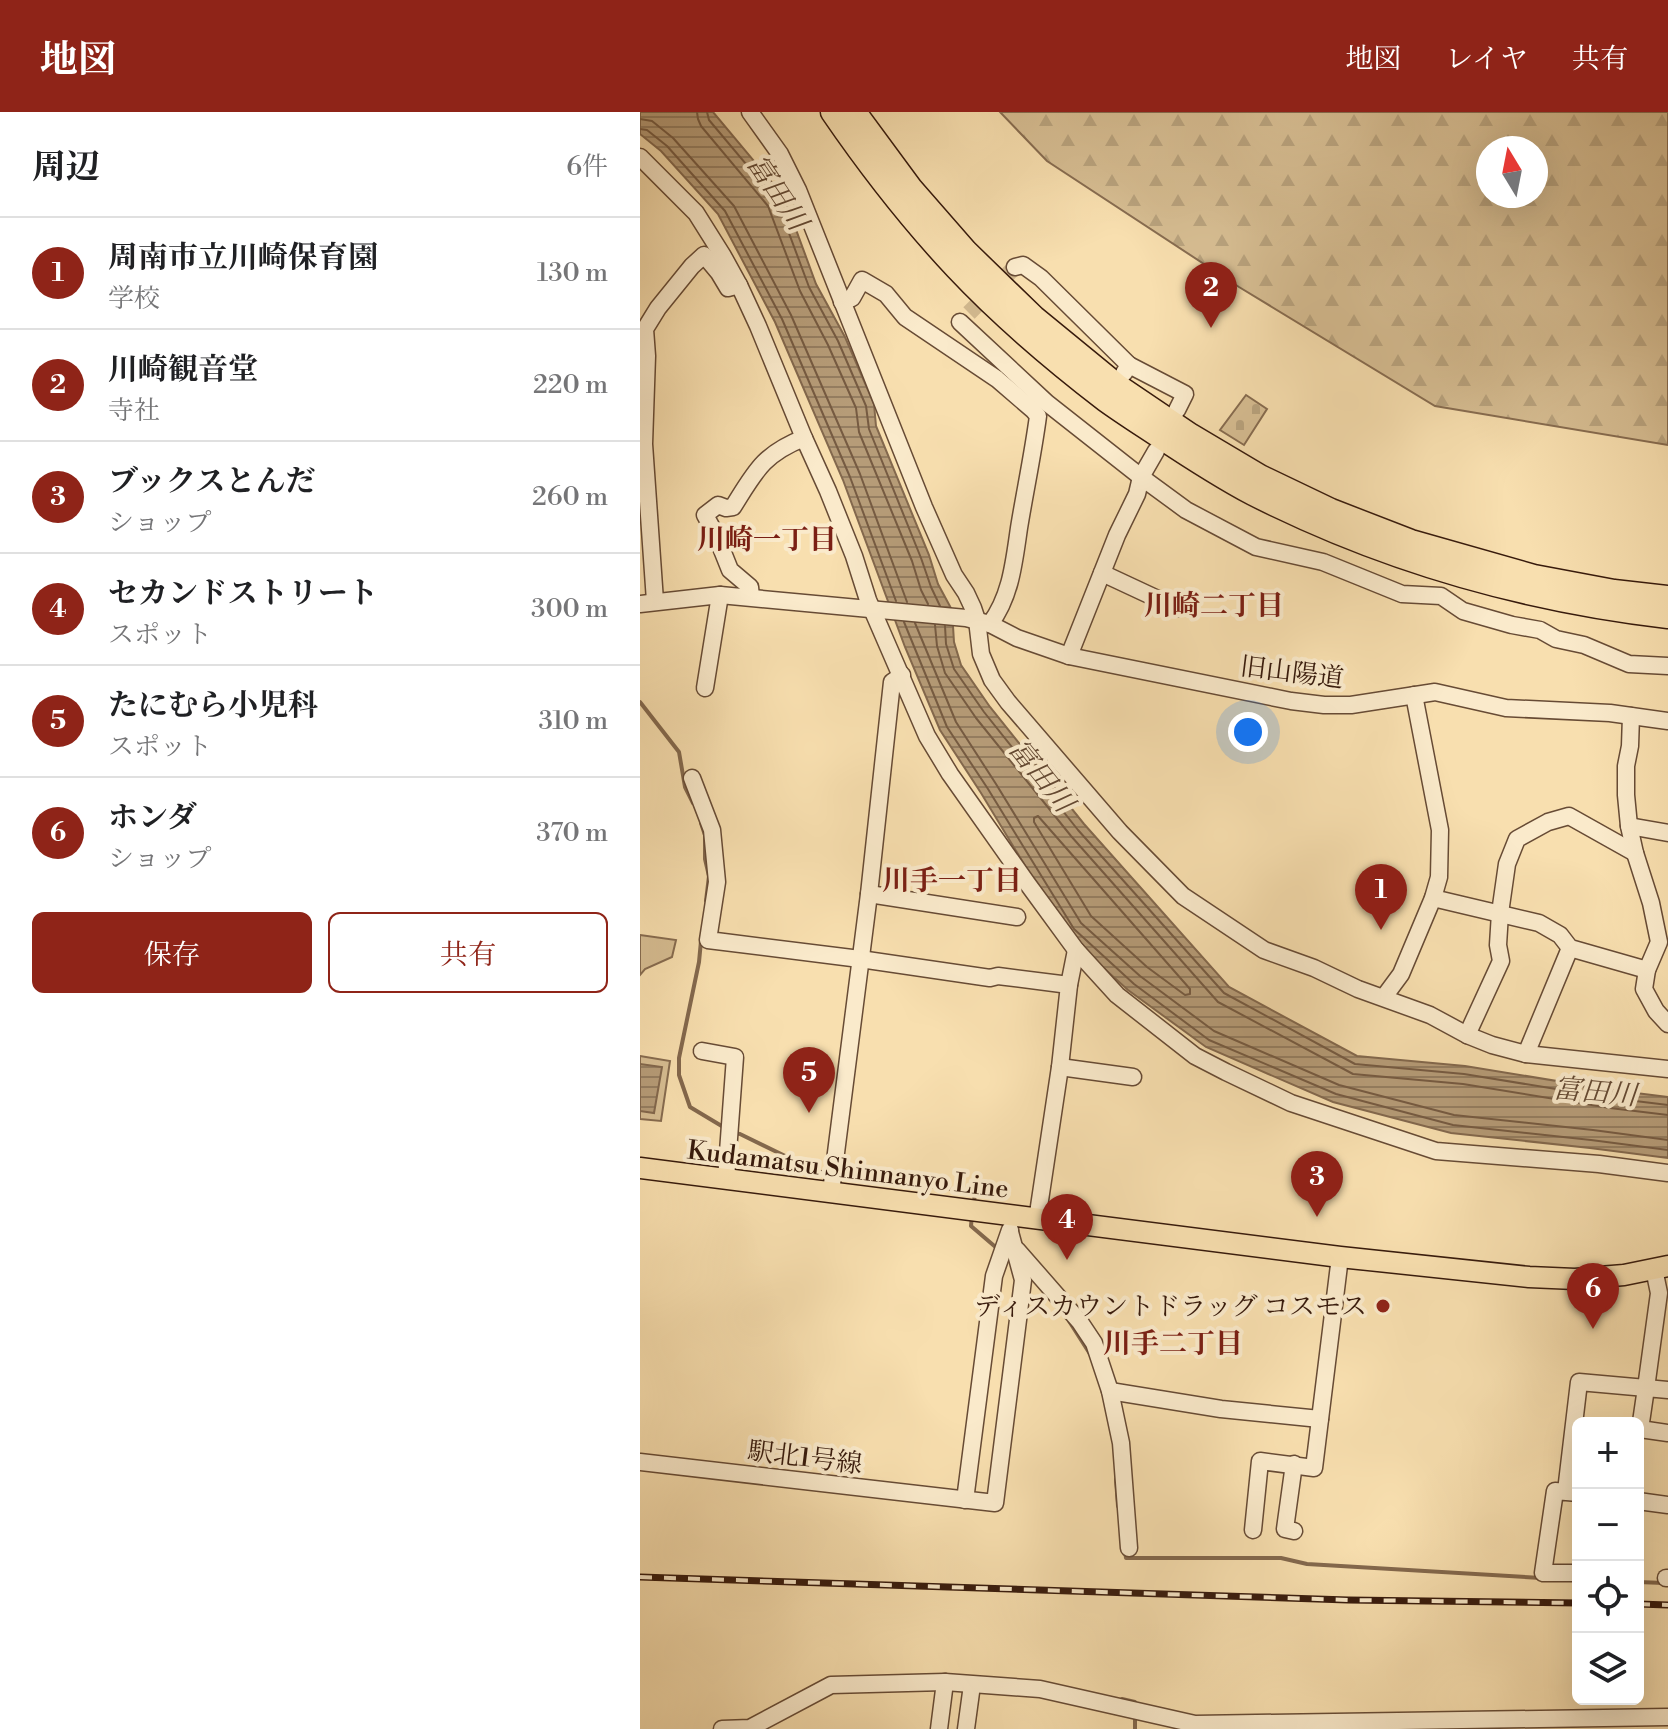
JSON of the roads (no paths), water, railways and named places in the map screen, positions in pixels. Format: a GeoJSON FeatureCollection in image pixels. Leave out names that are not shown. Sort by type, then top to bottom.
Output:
{"type":"FeatureCollection","features":[{"type":"Feature","properties":{"kind":"highway"},"geometry":{"type":"LineString","coordinates":[[832,112],[898,201],[956,268],[1024,333],[1106,401],[1183,453],[1252,493],[1324,527],[1406,560],[1531,595],[1668,617]]}},
{"type":"Feature","properties":{"kind":"highway"},"geometry":{"type":"LineString","coordinates":[[855,112],[911,188],[966,251],[1034,317],[1123,375],[1191,435],[1260,476],[1331,510],[1411,541],[1534,576],[1614,591],[1668,597]]}},
{"type":"Feature","properties":{"kind":"main road","name":"Kudamatsu Shinnanyo Line"},"geometry":{"type":"LineString","coordinates":[[640,1168],[831,1192],[1011,1224],[1037,1220],[1529,1277],[1575,1279],[1624,1275],[1661,1267]]}},
{"type":"Feature","properties":{"kind":"street"},"geometry":{"type":"LineString","coordinates":[[750,112],[780,154],[798,190],[924,507],[954,575],[966,593],[977,621],[981,654],[992,680],[1120,832],[1183,896],[1264,950],[1430,1015],[1492,1045],[1526,1054],[1668,1069]]}},
{"type":"Feature","properties":{"kind":"street"},"geometry":{"type":"LineString","coordinates":[[640,157],[696,213],[739,285],[879,610],[927,736],[950,774],[1076,950],[1117,995],[1195,1056],[1291,1103],[1436,1151],[1599,1164],[1668,1173]]}},
{"type":"Feature","properties":{"kind":"street"},"geometry":{"type":"LineString","coordinates":[[739,285],[728,288],[704,255],[642,329],[647,356],[644,444],[647,602],[720,595],[977,621],[1005,599],[1016,561],[1038,416],[997,379],[905,317],[886,294],[862,280],[852,298],[842,302]]}},
{"type":"Feature","properties":{"kind":"street"},"geometry":{"type":"LineString","coordinates":[[1015,267],[1023,265],[1041,278],[1123,375],[1185,394],[1177,410]]}},
{"type":"Feature","properties":{"kind":"street"},"geometry":{"type":"LineString","coordinates":[[947,345],[964,318],[1047,403],[1141,477],[1186,510],[1256,547],[1323,562],[1402,594],[1441,596],[1463,611],[1540,630],[1556,639],[1584,645],[1629,664],[1668,666]]}},
{"type":"Feature","properties":{"kind":"street"},"geometry":{"type":"LineString","coordinates":[[751,597],[750,587],[730,570],[705,515],[718,505],[733,507],[758,467],[785,446],[804,438]]}},
{"type":"Feature","properties":{"kind":"street"},"geometry":{"type":"LineString","coordinates":[[1069,656],[1117,535],[1137,494],[1141,477],[1156,451]]}},
{"type":"Feature","properties":{"kind":"street"},"geometry":{"type":"LineString","coordinates":[[1102,573],[1177,608]]}},
{"type":"Feature","properties":{"kind":"street"},"geometry":{"type":"LineString","coordinates":[[705,688],[720,595]]}},
{"type":"Feature","properties":{"kind":"street","name":"旧山陽道"},"geometry":{"type":"LineString","coordinates":[[977,621],[1069,656],[1279,699],[1351,705],[1435,692],[1506,708],[1668,721]]}},
{"type":"Feature","properties":{"kind":"street"},"geometry":{"type":"LineString","coordinates":[[831,1192],[892,682],[902,675]]}},
{"type":"Feature","properties":{"kind":"street"},"geometry":{"type":"LineString","coordinates":[[1384,997],[1401,974],[1439,877],[1440,830],[1414,695]]}},
{"type":"Feature","properties":{"kind":"street"},"geometry":{"type":"LineString","coordinates":[[1631,716],[1626,766],[1629,826],[1659,942],[1647,970],[1644,989],[1656,1011],[1668,1024]]}},
{"type":"Feature","properties":{"kind":"street"},"geometry":{"type":"LineString","coordinates":[[692,778],[712,830],[717,882],[708,940],[990,978],[998,976],[1069,985]]}},
{"type":"Feature","properties":{"kind":"street"},"geometry":{"type":"LineString","coordinates":[[1467,1035],[1501,961],[1498,945],[1500,913],[1507,864],[1517,839],[1548,822],[1569,816],[1635,853]]}},
{"type":"Feature","properties":{"kind":"street"},"geometry":{"type":"LineString","coordinates":[[1629,826],[1668,833]]}},
{"type":"Feature","properties":{"kind":"street"},"geometry":{"type":"LineString","coordinates":[[869,894],[1017,917]]}},
{"type":"Feature","properties":{"kind":"street"},"geometry":{"type":"LineString","coordinates":[[1433,898],[1539,923],[1560,935],[1570,948],[1647,970]]}},
{"type":"Feature","properties":{"kind":"street"},"geometry":{"type":"LineString","coordinates":[[1526,1054],[1570,948]]}},
{"type":"Feature","properties":{"kind":"street"},"geometry":{"type":"LineString","coordinates":[[1037,1220],[1076,950]]}},
{"type":"Feature","properties":{"kind":"street"},"geometry":{"type":"LineString","coordinates":[[702,1051],[735,1057],[726,1179]]}},
{"type":"Feature","properties":{"kind":"street"},"geometry":{"type":"LineString","coordinates":[[1060,1067],[1133,1077]]}},
{"type":"Feature","properties":{"kind":"street"},"geometry":{"type":"LineString","coordinates":[[1011,1224],[1016,1249],[1080,1322],[1094,1343],[1110,1391],[1121,1443],[1129,1548]]}},
{"type":"Feature","properties":{"kind":"street"},"geometry":{"type":"LineString","coordinates":[[965,1500],[994,1276],[1011,1224]]}},
{"type":"Feature","properties":{"kind":"street","name":"駅北1号線"},"geometry":{"type":"LineString","coordinates":[[640,1462],[995,1503],[1023,1280],[1016,1249]]}},
{"type":"Feature","properties":{"kind":"street"},"geometry":{"type":"LineString","coordinates":[[1253,1530],[1260,1461],[1314,1468],[1340,1257]]}},
{"type":"Feature","properties":{"kind":"street"},"geometry":{"type":"LineString","coordinates":[[1661,1267],[1664,1294],[1640,1429],[1668,1433]]}},
{"type":"Feature","properties":{"kind":"street"},"geometry":{"type":"LineString","coordinates":[[1572,1489],[1579,1382],[1668,1390]]}},
{"type":"Feature","properties":{"kind":"street"},"geometry":{"type":"LineString","coordinates":[[1110,1391],[1221,1409],[1320,1419]]}},
{"type":"Feature","properties":{"kind":"street"},"geometry":{"type":"LineString","coordinates":[[1294,1464],[1285,1529],[1294,1531]]}},
{"type":"Feature","properties":{"kind":"street"},"geometry":{"type":"LineString","coordinates":[[1572,1492],[1555,1491],[1543,1573],[1572,1573]]}},
{"type":"Feature","properties":{"kind":"street"},"geometry":{"type":"LineString","coordinates":[[1644,1502],[1668,1505]]}},
{"type":"Feature","properties":{"kind":"street"},"geometry":{"type":"LineString","coordinates":[[939,1729],[945,1682]]}},
{"type":"Feature","properties":{"kind":"street"},"geometry":{"type":"LineString","coordinates":[[722,1729],[750,1728],[831,1685],[945,1682],[1040,1689],[1146,1721],[1195,1724],[1486,1724],[1668,1717]]}},
{"type":"Feature","properties":{"kind":"street"},"geometry":{"type":"LineString","coordinates":[[966,1729],[972,1685]]}},
{"type":"Feature","properties":{"kind":"water","name":"富田川"},"geometry":{"type":"Polygon","coordinates":[[[640,112],[713,112],[784,197],[816,284],[845,337],[874,404],[876,426],[938,584],[952,610],[954,642],[961,665],[990,707],[1084,824],[1229,987],[1357,1056],[1465,1066],[1668,1097],[1668,1158],[1451,1133],[1333,1102],[1206,1047],[1128,990],[1067,935],[940,730],[905,647],[843,480],[775,322],[718,214],[661,151],[640,134],[640,112]]]}},
{"type":"Feature","properties":{"kind":"water"},"geometry":{"type":"Polygon","coordinates":[[[640,1064],[662,1067],[654,1113],[640,1111],[640,1064]]]}},
{"type":"Feature","properties":{"kind":"waterway"},"geometry":{"type":"LineString","coordinates":[[640,702],[679,752],[685,787],[693,803]]}},
{"type":"Feature","properties":{"kind":"waterway"},"geometry":{"type":"LineString","coordinates":[[701,823],[709,876],[706,901]]}},
{"type":"Feature","properties":{"kind":"waterway"},"geometry":{"type":"LineString","coordinates":[[701,941],[679,1058],[679,1075],[690,1107],[725,1128]]}},
{"type":"Feature","properties":{"kind":"waterway"},"geometry":{"type":"LineString","coordinates":[[733,1133],[816,1171],[827,1173]]}},
{"type":"Feature","properties":{"kind":"waterway"},"geometry":{"type":"LineString","coordinates":[[836,1174],[975,1192],[974,1203]]}},
{"type":"Feature","properties":{"kind":"waterway"},"geometry":{"type":"LineString","coordinates":[[972,1215],[971,1226],[999,1250]]}},
{"type":"Feature","properties":{"kind":"waterway"},"geometry":{"type":"LineString","coordinates":[[1069,1321],[1090,1354]]}},
{"type":"Feature","properties":{"kind":"waterway"},"geometry":{"type":"LineString","coordinates":[[1116,1479],[1118,1506]]}},
{"type":"Feature","properties":{"kind":"waterway"},"geometry":{"type":"LineString","coordinates":[[1125,1551],[1126,1558],[1281,1558],[1307,1564],[1541,1578]]}},
{"type":"Feature","properties":{"kind":"waterway"},"geometry":{"type":"LineString","coordinates":[[1644,1582],[1664,1583]]}},
{"type":"Feature","properties":{"kind":"waterway"},"geometry":{"type":"LineString","coordinates":[[1122,1699],[1135,1702],[1135,1707]]}},
{"type":"Feature","properties":{"kind":"waterway"},"geometry":{"type":"LineString","coordinates":[[1135,1716],[1135,1729]]}},
{"type":"Feature","properties":{"kind":"tunnel"},"geometry":{"type":"LineString","coordinates":[[969,313],[1015,267]]}},
{"type":"Feature","properties":{"kind":"railway"},"geometry":{"type":"LineString","coordinates":[[640,1577],[1348,1600],[1572,1603]]}},
{"type":"Feature","properties":{"kind":"railway"},"geometry":{"type":"LineString","coordinates":[[1644,1604],[1668,1605]]}},
{"type":"Feature","properties":{"kind":"place","name":"川崎観音堂"},"geometry":{"type":"Point","coordinates":[1211,328]}},
{"type":"Feature","properties":{"kind":"place","name":"周南市立川崎保育園"},"geometry":{"type":"Point","coordinates":[1381,930]}},
{"type":"Feature","properties":{"kind":"place","name":"たにむら小児科"},"geometry":{"type":"Point","coordinates":[809,1113]}},
{"type":"Feature","properties":{"kind":"place","name":"ブックスとんだ"},"geometry":{"type":"Point","coordinates":[1317,1217]}},
{"type":"Feature","properties":{"kind":"place","name":"セカンドストリート"},"geometry":{"type":"Point","coordinates":[1067,1260]}},
{"type":"Feature","properties":{"kind":"place","name":"ディスカウントドラッグ コスモス"},"geometry":{"type":"Point","coordinates":[1383,1306]}},
{"type":"Feature","properties":{"kind":"place","name":"ホンダ"},"geometry":{"type":"Point","coordinates":[1593,1329]}},
{"type":"Feature","properties":{"kind":"district","name":"川崎一丁目"},"geometry":{"type":"Point","coordinates":[767,539]}},
{"type":"Feature","properties":{"kind":"district","name":"川崎二丁目"},"geometry":{"type":"Point","coordinates":[1214,605]}},
{"type":"Feature","properties":{"kind":"district","name":"川手一丁目"},"geometry":{"type":"Point","coordinates":[952,880]}},
{"type":"Feature","properties":{"kind":"district","name":"川手二丁目"},"geometry":{"type":"Point","coordinates":[1173,1343]}}]}
